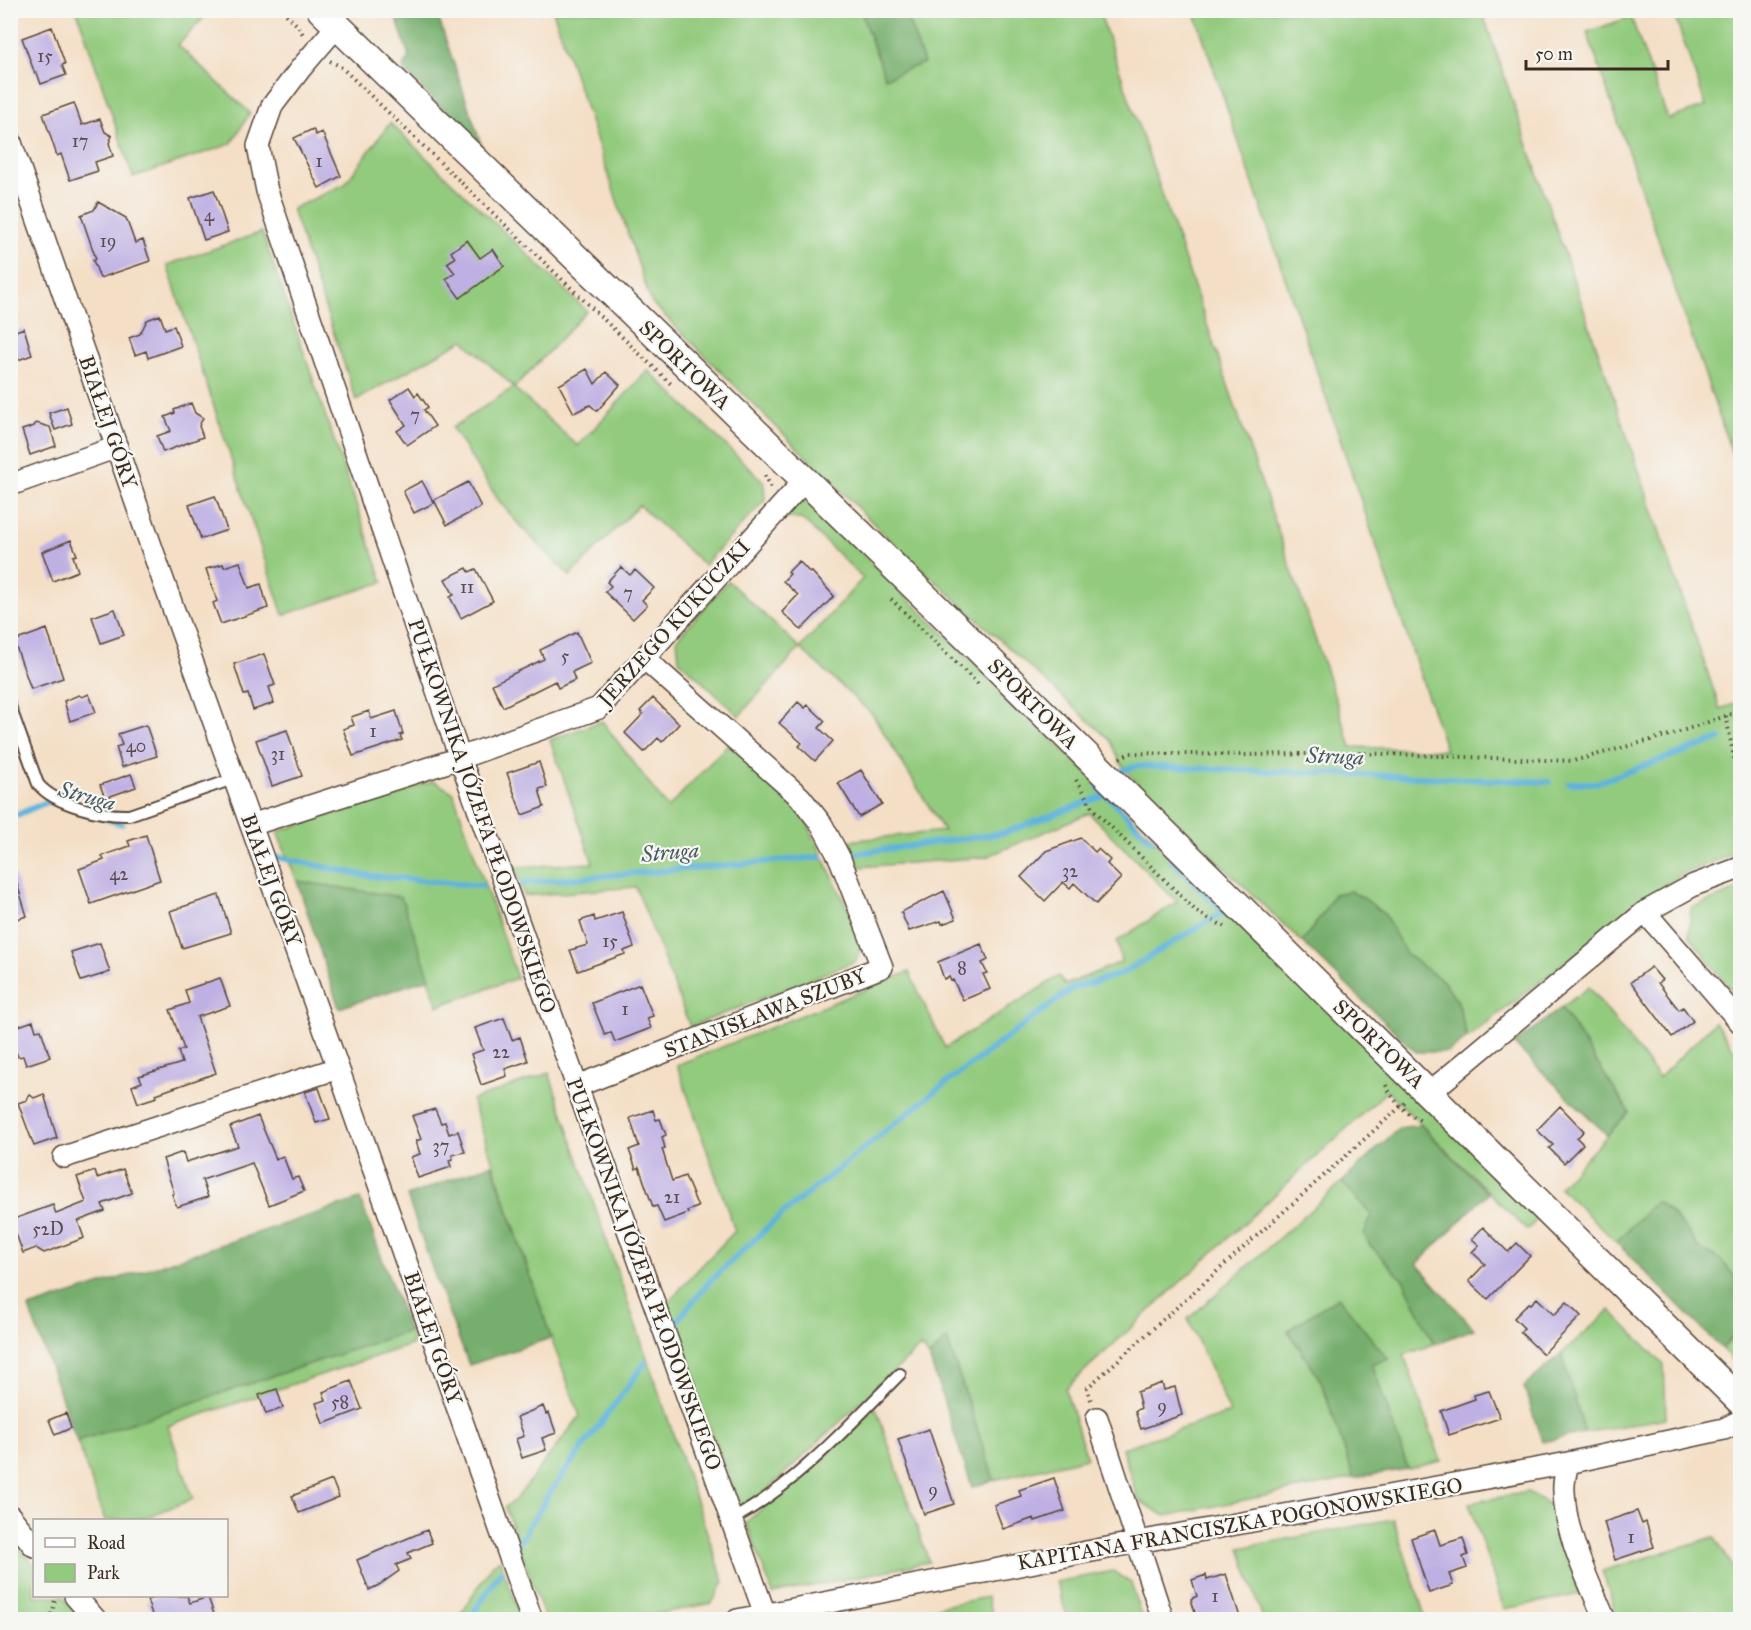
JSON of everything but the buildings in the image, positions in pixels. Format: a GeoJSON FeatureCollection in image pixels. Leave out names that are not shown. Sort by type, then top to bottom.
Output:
{"type":"FeatureCollection","features":[{"type":"Feature","properties":{"kind":"street","name":"PUŁKOWNIKA JÓZEFA PŁODOWSKIEGO"},"geometry":{"type":"LineString","coordinates":[[329,18],[316,51],[272,106],[258,146],[267,191],[460,758],[766,1617]]}},
{"type":"Feature","properties":{"kind":"street","name":"SPORTOWA"},"geometry":{"type":"LineString","coordinates":[[329,18],[951,622],[1740,1401]]}},
{"type":"Feature","properties":{"kind":"street","name":"BIAŁEJ GÓRY"},"geometry":{"type":"LineString","coordinates":[[10,140],[233,779],[338,1068],[532,1620]]}},
{"type":"Feature","properties":{"kind":"street"},"geometry":{"type":"LineString","coordinates":[[10,485],[117,447]]}},
{"type":"Feature","properties":{"kind":"street","name":"JERZEGO KUKUCZKI"},"geometry":{"type":"LineString","coordinates":[[251,825],[460,758],[600,708],[804,481]]}},
{"type":"Feature","properties":{"kind":"street","name":"STANISŁAWA SZUBY"},"geometry":{"type":"LineString","coordinates":[[577,1086],[882,967],[840,859],[822,825],[800,797],[644,658]]}},
{"type":"Feature","properties":{"kind":"street"},"geometry":{"type":"LineString","coordinates":[[1426,1090],[1645,912],[1694,885],[1740,868]]}},
{"type":"Feature","properties":{"kind":"street"},"geometry":{"type":"LineString","coordinates":[[1645,912],[1740,1022]]}},
{"type":"Feature","properties":{"kind":"street"},"geometry":{"type":"LineString","coordinates":[[64,1157],[338,1068]]}},
{"type":"Feature","properties":{"kind":"street"},"geometry":{"type":"LineString","coordinates":[[1097,1418],[1163,1620]]}},
{"type":"Feature","properties":{"kind":"street","name":"KAPITANA FRANCISZKA POGONOWSKIEGO"},"geometry":{"type":"LineString","coordinates":[[737,1620],[766,1617],[1138,1542],[1568,1463],[1724,1429],[1740,1421]]}},
{"type":"Feature","properties":{"kind":"street"},"geometry":{"type":"LineString","coordinates":[[1568,1463],[1563,1488],[1571,1535],[1605,1620]]}},
{"type":"Feature","properties":{"kind":"street"},"geometry":{"type":"LineString","coordinates":[[10,1516],[33,1545]]}},
{"type":"Feature","properties":{"kind":"street"},"geometry":{"type":"LineString","coordinates":[[76,1597],[96,1620]]}},
{"type":"Feature","properties":{"kind":"lane"},"geometry":{"type":"LineString","coordinates":[[10,706],[38,784],[50,796],[101,813],[112,816],[129,815],[233,779]]}},
{"type":"Feature","properties":{"kind":"lane"},"geometry":{"type":"LineString","coordinates":[[731,1520],[758,1506],[831,1444],[900,1374]]}},
{"type":"Feature","properties":{"kind":"path"},"geometry":{"type":"LineString","coordinates":[[282,10],[298,26],[316,51],[340,66],[681,394]]}},
{"type":"Feature","properties":{"kind":"path"},"geometry":{"type":"LineString","coordinates":[[758,468],[766,476],[772,491],[783,503]]}},
{"type":"Feature","properties":{"kind":"path"},"geometry":{"type":"LineString","coordinates":[[883,591],[984,690]]}},
{"type":"Feature","properties":{"kind":"path"},"geometry":{"type":"LineString","coordinates":[[1096,767],[1130,753],[1245,755],[1358,753],[1573,761],[1673,734],[1740,711]]}},
{"type":"Feature","properties":{"kind":"path"},"geometry":{"type":"LineString","coordinates":[[1726,716],[1740,789]]}},
{"type":"Feature","properties":{"kind":"path"},"geometry":{"type":"LineString","coordinates":[[1068,772],[1076,780],[1094,810],[1197,912],[1219,923]]}},
{"type":"Feature","properties":{"kind":"path"},"geometry":{"type":"LineString","coordinates":[[1097,1418],[1087,1388],[1426,1090]]}},
{"type":"Feature","properties":{"kind":"path"},"geometry":{"type":"LineString","coordinates":[[50,1620],[57,1597]]}},
{"type":"Feature","properties":{"kind":"green space"},"geometry":{"type":"Polygon","coordinates":[[[875,10],[905,11],[924,63],[885,78],[862,15],[875,10]]]}},
{"type":"Feature","properties":{"kind":"green space"},"geometry":{"type":"Polygon","coordinates":[[[77,11],[210,11],[178,45],[250,113],[231,144],[133,177],[77,11]]]}},
{"type":"Feature","properties":{"kind":"green space"},"geometry":{"type":"Polygon","coordinates":[[[394,11],[436,11],[483,150],[403,69],[409,56],[394,11]]]}},
{"type":"Feature","properties":{"kind":"green space"},"geometry":{"type":"Polygon","coordinates":[[[553,11],[1099,11],[1351,747],[1446,750],[1194,11],[1482,11],[1720,709],[1740,702],[1740,851],[1680,875],[1467,1038],[1458,1002],[1443,981],[1405,954],[1385,915],[1334,894],[1302,942],[1137,784],[1120,762],[1111,741],[887,537],[651,302],[553,11]]]}},
{"type":"Feature","properties":{"kind":"green space"},"geometry":{"type":"Polygon","coordinates":[[[1673,11],[1740,11],[1740,477],[1587,32],[1631,17],[1668,119],[1706,106],[1673,11]]]}},
{"type":"Feature","properties":{"kind":"green space"},"geometry":{"type":"Polygon","coordinates":[[[390,123],[587,311],[514,388],[578,446],[648,370],[764,482],[765,500],[704,565],[639,505],[570,576],[522,528],[499,501],[452,428],[514,387],[463,340],[356,400],[292,209],[345,184],[390,123]]]}},
{"type":"Feature","properties":{"kind":"green space"},"geometry":{"type":"Polygon","coordinates":[[[262,232],[383,582],[283,615],[167,265],[262,232]]]}},
{"type":"Feature","properties":{"kind":"green space"},"geometry":{"type":"Polygon","coordinates":[[[808,501],[1541,1216],[1527,1230],[1387,1091],[1065,1389],[1087,1458],[994,1480],[947,1339],[929,1357],[920,1347],[756,1500],[740,1507],[665,1308],[685,1283],[735,1231],[677,1065],[909,972],[945,1048],[1059,976],[1065,985],[1121,962],[1117,941],[1177,902],[1089,813],[986,857],[860,867],[848,841],[944,831],[873,715],[800,648],[863,578],[803,520],[785,517],[797,502],[808,501]]]}},
{"type":"Feature","properties":{"kind":"green space"},"geometry":{"type":"Polygon","coordinates":[[[728,581],[800,648],[739,716],[679,660],[677,639],[728,581]]]}},
{"type":"Feature","properties":{"kind":"green space"},"geometry":{"type":"Polygon","coordinates":[[[602,721],[668,808],[728,744],[803,814],[863,941],[856,961],[690,1027],[636,887],[524,896],[515,867],[593,863],[550,740],[602,721]]]}},
{"type":"Feature","properties":{"kind":"green space"},"geometry":{"type":"Polygon","coordinates":[[[433,781],[453,792],[517,978],[438,1006],[401,898],[297,881],[277,832],[433,781]]]}},
{"type":"Feature","properties":{"kind":"green space"},"geometry":{"type":"Polygon","coordinates":[[[297,881],[401,897],[430,978],[339,1008],[297,881]]]}},
{"type":"Feature","properties":{"kind":"green space"},"geometry":{"type":"Polygon","coordinates":[[[1740,889],[1740,997],[1738,999],[1689,935],[1691,908],[1740,889]]]}},
{"type":"Feature","properties":{"kind":"green space"},"geometry":{"type":"Polygon","coordinates":[[[1350,891],[1365,899],[1385,915],[1406,954],[1443,981],[1458,1002],[1467,1038],[1448,1052],[1416,1052],[1302,942],[1334,894],[1350,891]]]}},
{"type":"Feature","properties":{"kind":"green space"},"geometry":{"type":"Polygon","coordinates":[[[1589,987],[1659,1078],[1715,1022],[1740,1058],[1740,1290],[1735,1277],[1721,1261],[1698,1247],[1672,1214],[1656,1201],[1616,1242],[1559,1187],[1629,1112],[1561,1008],[1589,987]]]}},
{"type":"Feature","properties":{"kind":"green space"},"geometry":{"type":"Polygon","coordinates":[[[1561,1008],[1629,1112],[1607,1135],[1514,1044],[1561,1008]]]}},
{"type":"Feature","properties":{"kind":"green space"},"geometry":{"type":"Polygon","coordinates":[[[549,1073],[724,1582],[712,1603],[632,1619],[545,1619],[505,1507],[516,1499],[580,1416],[551,1338],[472,1100],[549,1073]]]}},
{"type":"Feature","properties":{"kind":"green space"},"geometry":{"type":"Polygon","coordinates":[[[1421,1125],[1488,1193],[1417,1264],[1474,1329],[1434,1344],[1404,1281],[1370,1245],[1364,1234],[1372,1215],[1342,1182],[1399,1128],[1421,1125]]]}},
{"type":"Feature","properties":{"kind":"green space"},"geometry":{"type":"Polygon","coordinates":[[[492,1164],[551,1338],[469,1365],[407,1196],[492,1164]]]}},
{"type":"Feature","properties":{"kind":"green space"},"geometry":{"type":"Polygon","coordinates":[[[1342,1182],[1372,1215],[1366,1226],[1370,1245],[1404,1281],[1434,1344],[1404,1355],[1441,1461],[1408,1469],[1372,1364],[1388,1359],[1288,1331],[1321,1381],[1354,1478],[1165,1516],[1138,1500],[1122,1448],[1230,1413],[1188,1319],[1342,1182]]]}},
{"type":"Feature","properties":{"kind":"green space"},"geometry":{"type":"Polygon","coordinates":[[[360,1199],[409,1331],[77,1441],[29,1308],[360,1199]]]}},
{"type":"Feature","properties":{"kind":"green space"},"geometry":{"type":"Polygon","coordinates":[[[1656,1201],[1672,1214],[1698,1247],[1721,1260],[1735,1277],[1740,1290],[1740,1329],[1722,1349],[1616,1242],[1656,1201]]]}},
{"type":"Feature","properties":{"kind":"green space"},"geometry":{"type":"Polygon","coordinates":[[[1338,1297],[1388,1359],[1372,1364],[1408,1469],[1354,1478],[1321,1381],[1288,1330],[1338,1297]]]}},
{"type":"Feature","properties":{"kind":"green space"},"geometry":{"type":"Polygon","coordinates":[[[1610,1310],[1664,1365],[1666,1418],[1585,1433],[1561,1354],[1610,1310]]]}},
{"type":"Feature","properties":{"kind":"green space"},"geometry":{"type":"Polygon","coordinates":[[[1740,1329],[1740,1368],[1722,1349],[1740,1329]]]}},
{"type":"Feature","properties":{"kind":"green space"},"geometry":{"type":"Polygon","coordinates":[[[409,1331],[413,1344],[168,1426],[193,1499],[142,1519],[105,1519],[77,1441],[409,1331]]]}},
{"type":"Feature","properties":{"kind":"green space"},"geometry":{"type":"Polygon","coordinates":[[[947,1339],[994,1480],[972,1487],[929,1357],[947,1339]]]}},
{"type":"Feature","properties":{"kind":"green space"},"geometry":{"type":"Polygon","coordinates":[[[1561,1354],[1585,1433],[1542,1442],[1524,1387],[1561,1354]]]}},
{"type":"Feature","properties":{"kind":"green space"},"geometry":{"type":"Polygon","coordinates":[[[876,1408],[929,1562],[773,1594],[746,1522],[876,1408]]]}},
{"type":"Feature","properties":{"kind":"green space"},"geometry":{"type":"Polygon","coordinates":[[[1527,1492],[1550,1505],[1581,1594],[1504,1609],[1469,1503],[1527,1492]]]}},
{"type":"Feature","properties":{"kind":"green space"},"geometry":{"type":"Polygon","coordinates":[[[1393,1519],[1426,1619],[1263,1619],[1240,1548],[1393,1519]]]}},
{"type":"Feature","properties":{"kind":"green space"},"geometry":{"type":"Polygon","coordinates":[[[10,1537],[33,1563],[33,1597],[63,1597],[83,1619],[11,1619],[10,1537]]]}},
{"type":"Feature","properties":{"kind":"green space"},"geometry":{"type":"Polygon","coordinates":[[[1714,1537],[1740,1578],[1740,1619],[1618,1619],[1602,1571],[1714,1537]]]}},
{"type":"Feature","properties":{"kind":"green space"},"geometry":{"type":"Polygon","coordinates":[[[500,1559],[521,1619],[457,1620],[492,1565],[500,1559]]]}},
{"type":"Feature","properties":{"kind":"green space"},"geometry":{"type":"Polygon","coordinates":[[[1113,1571],[1131,1583],[1142,1619],[1068,1619],[1056,1582],[1113,1571]]]}},
{"type":"Feature","properties":{"kind":"green space"},"geometry":{"type":"Polygon","coordinates":[[[987,1597],[994,1619],[921,1619],[918,1611],[987,1597]]]}},
{"type":"Feature","properties":{"kind":"waterway","name":"Struga"},"geometry":{"type":"LineString","coordinates":[[1569,783],[1596,783],[1720,739]]}},
{"type":"Feature","properties":{"kind":"waterway","name":"Struga"},"geometry":{"type":"LineString","coordinates":[[1122,771],[1136,766],[1549,782]]}},
{"type":"Feature","properties":{"kind":"waterway"},"geometry":{"type":"LineString","coordinates":[[1098,787],[1152,841]]}},
{"type":"Feature","properties":{"kind":"waterway","name":"Struga"},"geometry":{"type":"LineString","coordinates":[[858,853],[1004,833],[1106,795]]}},
{"type":"Feature","properties":{"kind":"waterway","name":"Struga"},"geometry":{"type":"LineString","coordinates":[[10,818],[49,801],[60,804]]}},
{"type":"Feature","properties":{"kind":"waterway","name":"Struga"},"geometry":{"type":"LineString","coordinates":[[101,817],[122,824]]}},
{"type":"Feature","properties":{"kind":"waterway","name":"Struga"},"geometry":{"type":"LineString","coordinates":[[277,857],[363,875],[482,886]]}},
{"type":"Feature","properties":{"kind":"waterway","name":"Struga"},"geometry":{"type":"LineString","coordinates":[[522,883],[821,857]]}},
{"type":"Feature","properties":{"kind":"waterway"},"geometry":{"type":"LineString","coordinates":[[677,1321],[710,1281],[781,1215],[933,1093],[1073,988],[1121,974],[1223,912],[1171,860]]}},
{"type":"Feature","properties":{"kind":"waterway"},"geometry":{"type":"LineString","coordinates":[[519,1543],[550,1492],[645,1363]]}},
{"type":"Feature","properties":{"kind":"waterway"},"geometry":{"type":"LineString","coordinates":[[469,1620],[501,1571]]}}]}
